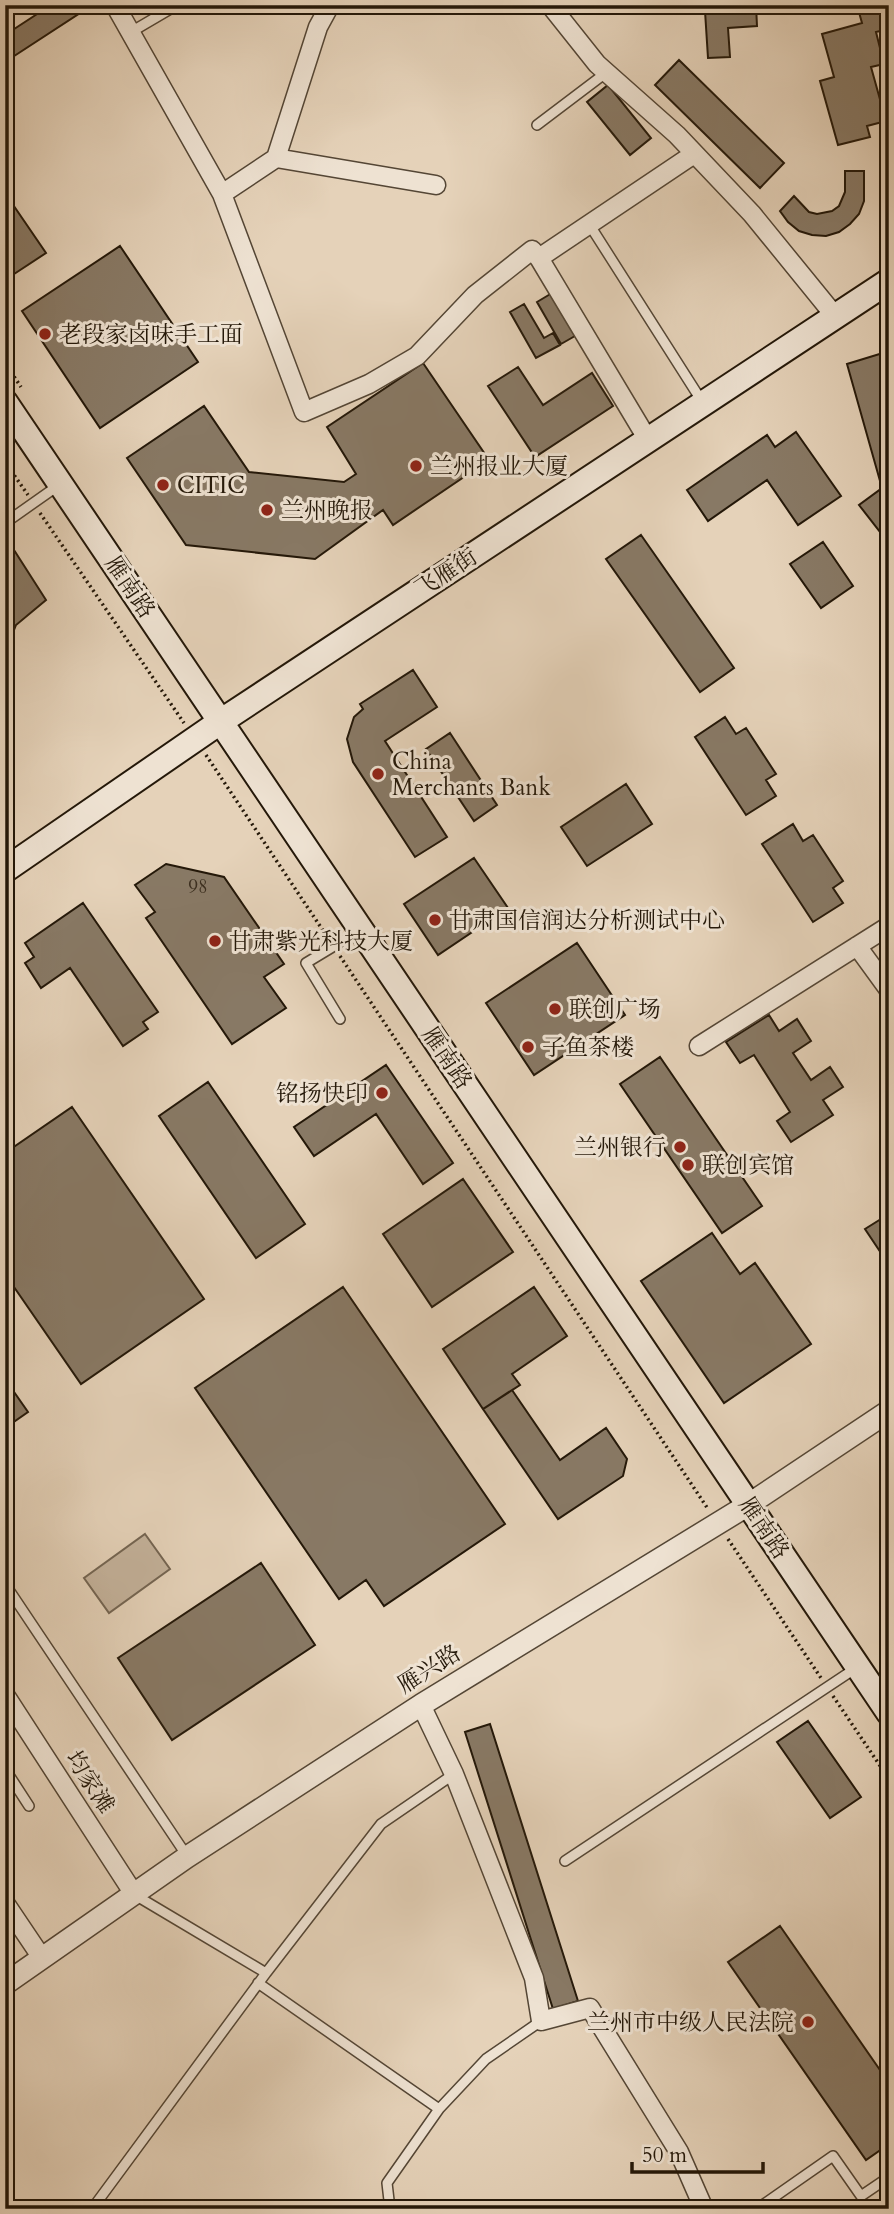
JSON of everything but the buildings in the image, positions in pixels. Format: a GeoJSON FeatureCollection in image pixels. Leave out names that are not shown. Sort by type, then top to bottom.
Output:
{"type":"FeatureCollection","features":[{"type":"Feature","properties":{"kind":"main road","name":"飞雁街"},"geometry":{"type":"LineString","coordinates":[[5,870],[220,722],[889,281]]}},
{"type":"Feature","properties":{"kind":"main road","name":"雁南路"},"geometry":{"type":"LineString","coordinates":[[5,402],[889,1713]]}},
{"type":"Feature","properties":{"kind":"street"},"geometry":{"type":"LineString","coordinates":[[115,5],[222,194],[304,412],[369,384],[417,356],[475,295],[532,250],[648,440]]}},
{"type":"Feature","properties":{"kind":"street"},"geometry":{"type":"LineString","coordinates":[[222,194],[276,158],[318,27],[330,5]]}},
{"type":"Feature","properties":{"kind":"street"},"geometry":{"type":"LineString","coordinates":[[550,5],[597,64],[677,135],[752,215],[835,316]]}},
{"type":"Feature","properties":{"kind":"street"},"geometry":{"type":"LineString","coordinates":[[539,258],[694,154]]}},
{"type":"Feature","properties":{"kind":"street"},"geometry":{"type":"LineString","coordinates":[[276,158],[436,185]]}},
{"type":"Feature","properties":{"kind":"street"},"geometry":{"type":"LineString","coordinates":[[699,1046],[889,926]]}},
{"type":"Feature","properties":{"kind":"street"},"geometry":{"type":"LineString","coordinates":[[857,946],[889,990]]}},
{"type":"Feature","properties":{"kind":"street","name":"雁兴路"},"geometry":{"type":"LineString","coordinates":[[5,1984],[187,1857],[421,1705],[748,1505],[889,1411]]}},
{"type":"Feature","properties":{"kind":"street","name":"均家滩"},"geometry":{"type":"LineString","coordinates":[[5,1695],[134,1894]]}},
{"type":"Feature","properties":{"kind":"street"},"geometry":{"type":"LineString","coordinates":[[421,1705],[454,1774],[534,1978],[541,2021],[590,2008],[678,2152],[704,2209]]}},
{"type":"Feature","properties":{"kind":"street"},"geometry":{"type":"LineString","coordinates":[[5,1903],[42,1958]]}},
{"type":"Feature","properties":{"kind":"lane"},"geometry":{"type":"LineString","coordinates":[[131,32],[177,5]]}},
{"type":"Feature","properties":{"kind":"lane"},"geometry":{"type":"LineString","coordinates":[[537,125],[607,72]]}},
{"type":"Feature","properties":{"kind":"lane"},"geometry":{"type":"LineString","coordinates":[[589,224],[703,403]]}},
{"type":"Feature","properties":{"kind":"lane"},"geometry":{"type":"LineString","coordinates":[[5,523],[61,484]]}},
{"type":"Feature","properties":{"kind":"lane"},"geometry":{"type":"LineString","coordinates":[[340,1019],[306,963],[360,930]]}},
{"type":"Feature","properties":{"kind":"lane"},"geometry":{"type":"LineString","coordinates":[[5,1584],[187,1857]]}},
{"type":"Feature","properties":{"kind":"lane"},"geometry":{"type":"LineString","coordinates":[[565,1861],[857,1667]]}},
{"type":"Feature","properties":{"kind":"lane"},"geometry":{"type":"LineString","coordinates":[[5,1769],[29,1806]]}},
{"type":"Feature","properties":{"kind":"lane"},"geometry":{"type":"LineString","coordinates":[[92,2209],[258,1983],[381,1824],[454,1774]]}},
{"type":"Feature","properties":{"kind":"lane"},"geometry":{"type":"LineString","coordinates":[[134,1894],[266,1973]]}},
{"type":"Feature","properties":{"kind":"lane"},"geometry":{"type":"LineString","coordinates":[[258,1983],[439,2109]]}},
{"type":"Feature","properties":{"kind":"lane"},"geometry":{"type":"LineString","coordinates":[[390,2209],[387,2183],[439,2109],[486,2059],[541,2021]]}},
{"type":"Feature","properties":{"kind":"lane"},"geometry":{"type":"LineString","coordinates":[[757,2209],[833,2156],[861,2196],[889,2177]]}},
{"type":"Feature","properties":{"kind":"path"},"geometry":{"type":"LineString","coordinates":[[5,462],[196,739],[889,1779]]}},
{"type":"Feature","properties":{"kind":"shaded area"},"geometry":{"type":"Polygon","coordinates":[[[145,1534],[170,1569],[109,1613],[84,1578],[145,1534]]]}},
{"type":"Feature","properties":{"kind":"place","name":"老段家卤味手工面"},"geometry":{"type":"Point","coordinates":[45,334]}},
{"type":"Feature","properties":{"kind":"place","name":"兰州报业大厦"},"geometry":{"type":"Point","coordinates":[416,466]}},
{"type":"Feature","properties":{"kind":"place","name":"CITIC"},"geometry":{"type":"Point","coordinates":[163,485]}},
{"type":"Feature","properties":{"kind":"place","name":"兰州晚报"},"geometry":{"type":"Point","coordinates":[267,510]}},
{"type":"Feature","properties":{"kind":"place","name":"China Merchants Bank"},"geometry":{"type":"Point","coordinates":[378,774]}},
{"type":"Feature","properties":{"kind":"place","name":"甘肃国信润达分析测试中心"},"geometry":{"type":"Point","coordinates":[435,920]}},
{"type":"Feature","properties":{"kind":"place","name":"甘肃紫光科技大厦"},"geometry":{"type":"Point","coordinates":[215,941]}},
{"type":"Feature","properties":{"kind":"place","name":"联创广场"},"geometry":{"type":"Point","coordinates":[555,1009]}},
{"type":"Feature","properties":{"kind":"place","name":"子鱼茶楼"},"geometry":{"type":"Point","coordinates":[528,1047]}},
{"type":"Feature","properties":{"kind":"place","name":"铭扬快印"},"geometry":{"type":"Point","coordinates":[382,1093]}},
{"type":"Feature","properties":{"kind":"place","name":"兰州银行"},"geometry":{"type":"Point","coordinates":[680,1147]}},
{"type":"Feature","properties":{"kind":"place","name":"联创宾馆"},"geometry":{"type":"Point","coordinates":[688,1165]}},
{"type":"Feature","properties":{"kind":"place","name":"兰州市中级人民法院"},"geometry":{"type":"Point","coordinates":[808,2022]}}]}
